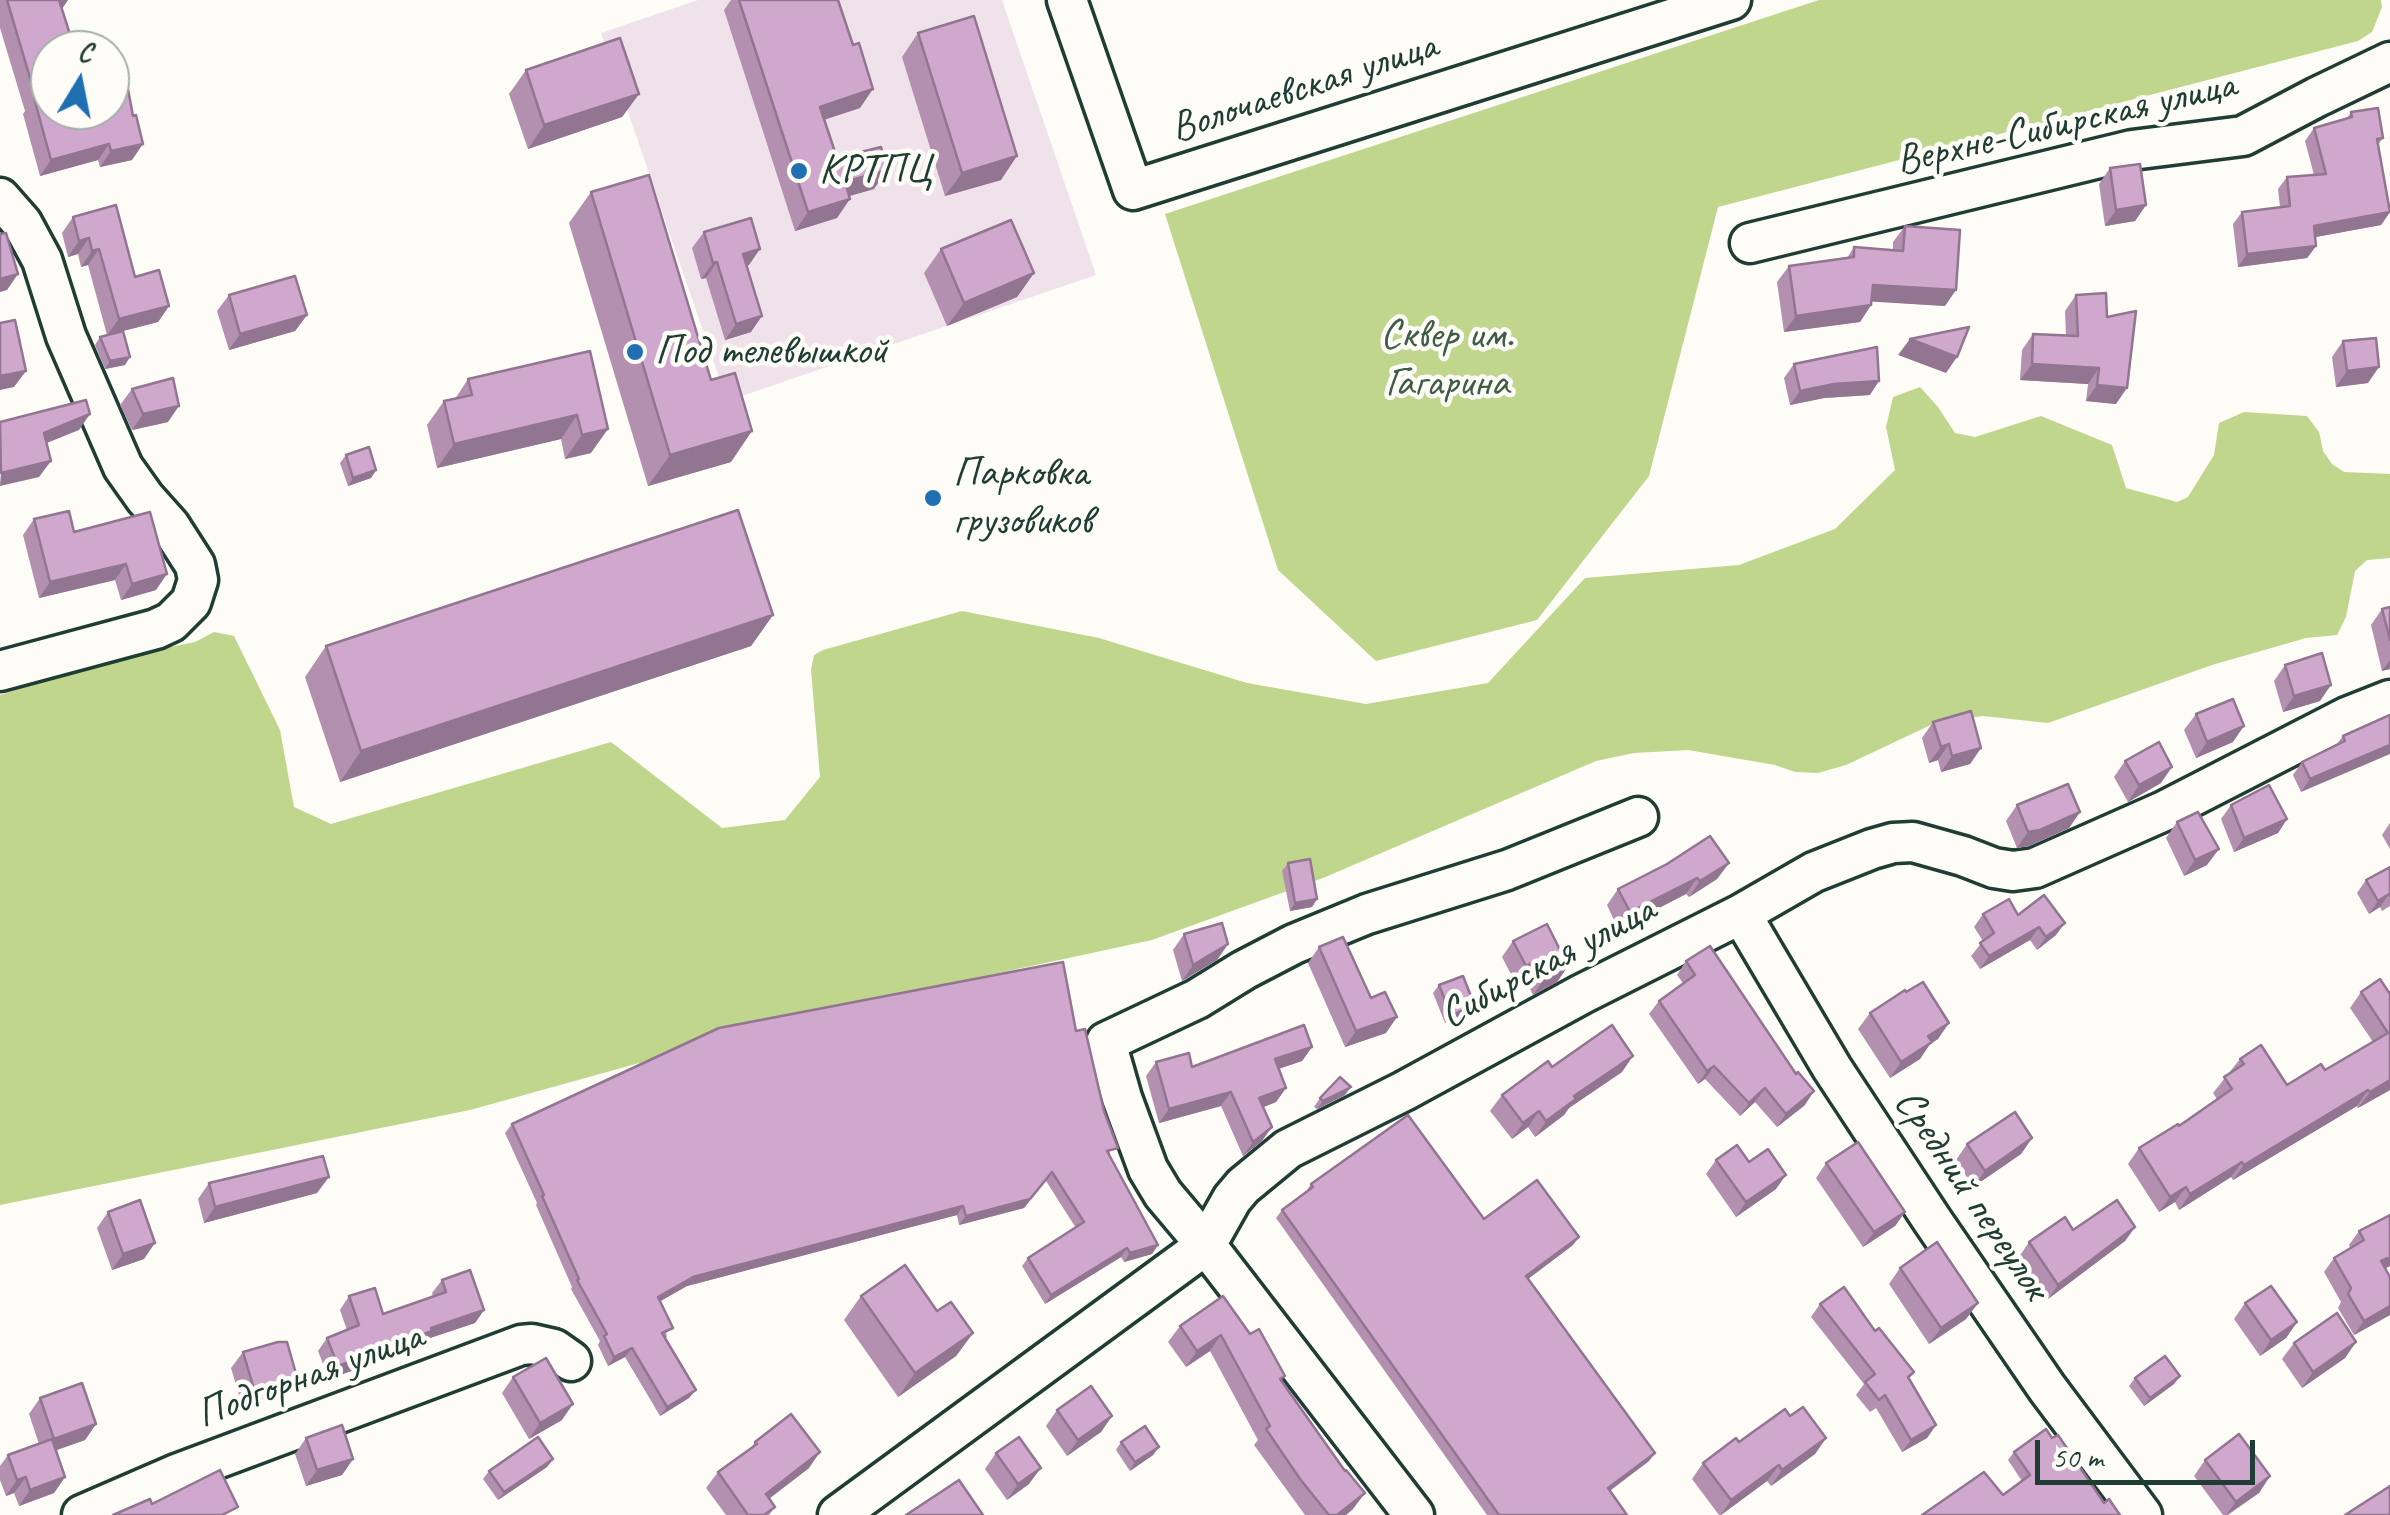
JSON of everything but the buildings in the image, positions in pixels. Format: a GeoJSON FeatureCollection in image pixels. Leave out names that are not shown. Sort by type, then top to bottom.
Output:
{"type":"FeatureCollection","features":[{"type":"Feature","properties":{"kind":"street","name":"Волочаевская улица"},"geometry":{"type":"LineString","coordinates":[[1067,0],[1133,190],[1730,0]]}},
{"type":"Feature","properties":{"kind":"street","name":"Верхне-Сибирская улица"},"geometry":{"type":"LineString","coordinates":[[1750,243],[2132,150],[2243,136],[2390,62]]}},
{"type":"Feature","properties":{"kind":"street"},"geometry":{"type":"LineString","coordinates":[[0,198],[22,223],[42,260],[66,336],[122,467],[170,526],[195,565],[198,580],[191,602],[171,622],[156,629],[0,671]]}},
{"type":"Feature","properties":{"kind":"street","name":"Сибирская улица"},"geometry":{"type":"LineString","coordinates":[[838,1515],[1206,1245],[1242,1186],[1288,1148],[1404,1091],[1814,872],[1872,848],[1912,842],[1994,868],[2035,868],[2164,811],[2390,700]]}},
{"type":"Feature","properties":{"kind":"street"},"geometry":{"type":"LineString","coordinates":[[1414,1515],[1163,1194],[1148,1169],[1106,1042],[1198,999],[1244,970],[1312,936],[1366,914],[1506,870],[1638,817]]}},
{"type":"Feature","properties":{"kind":"street","name":"Средний переулок"},"geometry":{"type":"LineString","coordinates":[[1741,914],[1832,1068],[1932,1220],[2046,1388],[2142,1515]]}},
{"type":"Feature","properties":{"kind":"street","name":"Подгорная улица"},"geometry":{"type":"LineString","coordinates":[[82,1515],[178,1473],[520,1346],[532,1344],[554,1349],[571,1361]]}},
{"type":"Feature","properties":{"kind":"shaded area"},"geometry":{"type":"Polygon","coordinates":[[[698,0],[1002,0],[1096,275],[727,401],[601,33],[698,0]]]}},
{"type":"Feature","properties":{"kind":"green space","name":"Сквер им. Гагарина"},"geometry":{"type":"Polygon","coordinates":[[[1819,0],[2381,0],[2382,7],[2372,32],[2358,41],[1718,207],[1649,476],[1537,620],[1376,661],[1278,570],[1165,214],[1819,0]]]}},
{"type":"Feature","properties":{"kind":"green space"},"geometry":{"type":"Polygon","coordinates":[[[1920,387],[1955,433],[1975,437],[2041,416],[2112,445],[2126,488],[2177,502],[2188,497],[2214,455],[2219,423],[2244,412],[2307,416],[2319,432],[2323,451],[2332,464],[2344,472],[2390,474],[2390,558],[2367,560],[2355,571],[2346,617],[2337,635],[2306,638],[2212,665],[2048,723],[1983,716],[1937,722],[1846,765],[1818,773],[1795,772],[1688,750],[1634,753],[1596,761],[1323,878],[1152,940],[841,1007],[470,1110],[0,1205],[0,695],[132,655],[195,642],[214,632],[234,636],[280,730],[294,807],[331,824],[611,742],[722,828],[785,820],[820,777],[811,670],[814,655],[823,650],[962,611],[1099,638],[1247,683],[1366,704],[1488,683],[1585,578],[1739,565],[1835,529],[1895,470],[1886,427],[1893,397],[1920,387]]]}},
{"type":"Feature","properties":{"kind":"place","name":"КРТПЦ"},"geometry":{"type":"Point","coordinates":[799,171]}},
{"type":"Feature","properties":{"kind":"place","name":"Под телевышкой"},"geometry":{"type":"Point","coordinates":[635,352]}},
{"type":"Feature","properties":{"kind":"place","name":"Парковка грузовиков"},"geometry":{"type":"Point","coordinates":[933,498]}}]}
